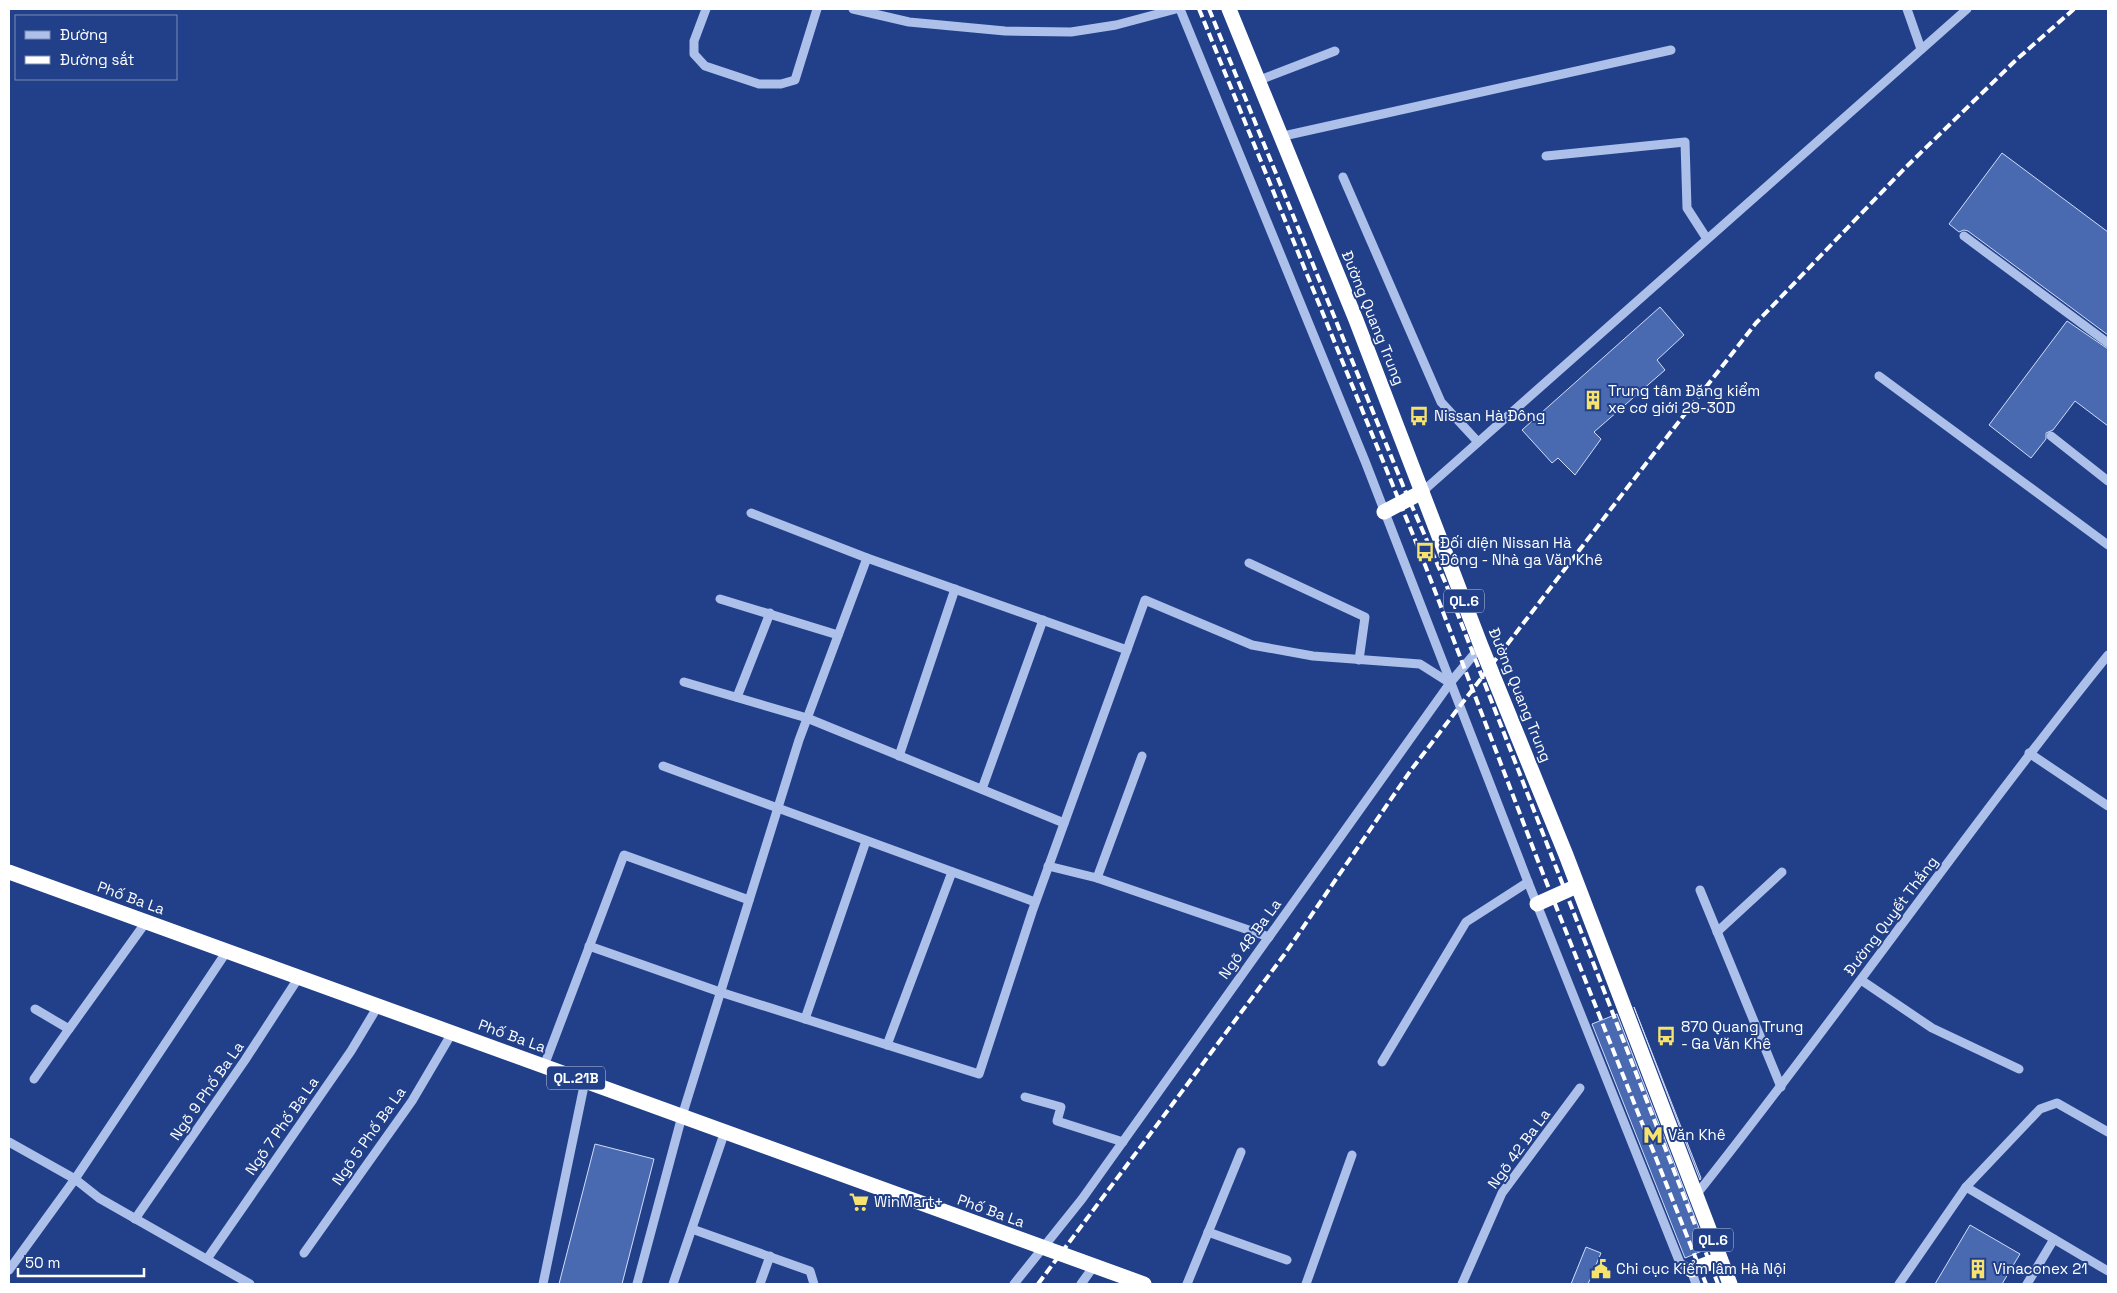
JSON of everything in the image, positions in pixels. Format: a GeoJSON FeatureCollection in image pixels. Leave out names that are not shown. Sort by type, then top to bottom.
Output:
{"type":"FeatureCollection","features":[{"type":"Feature","properties":{"kind":"highway","name":"Đường Quang Trung"},"geometry":{"type":"LineString","coordinates":[[1229,9],[1279,136],[1356,320],[1730,1284]]}},
{"type":"Feature","properties":{"kind":"highway"},"geometry":{"type":"LineString","coordinates":[[1384,512],[1422,492]]}},
{"type":"Feature","properties":{"kind":"highway","name":"Phố Ba La"},"geometry":{"type":"LineString","coordinates":[[9,872],[682,1116],[1042,1249],[1144,1284]]}},
{"type":"Feature","properties":{"kind":"highway"},"geometry":{"type":"LineString","coordinates":[[1537,904],[1577,886]]}},
{"type":"Feature","properties":{"kind":"highway"},"geometry":{"type":"LineString","coordinates":[[1694,1277],[1720,1259]]}},
{"type":"Feature","properties":{"kind":"street"},"geometry":{"type":"LineString","coordinates":[[706,9],[694,41],[694,54],[705,66],[759,84],[781,84],[795,80],[817,9]]}},
{"type":"Feature","properties":{"kind":"street"},"geometry":{"type":"LineString","coordinates":[[854,9],[909,22],[1005,31],[1071,32],[1116,25],[1176,9]]}},
{"type":"Feature","properties":{"kind":"street"},"geometry":{"type":"LineString","coordinates":[[1180,9],[1384,512],[1528,882],[1680,1263],[1694,1277]]}},
{"type":"Feature","properties":{"kind":"street"},"geometry":{"type":"LineString","coordinates":[[1907,9],[1921,49]]}},
{"type":"Feature","properties":{"kind":"street"},"geometry":{"type":"LineString","coordinates":[[1422,492],[1967,9]]}},
{"type":"Feature","properties":{"kind":"street"},"geometry":{"type":"LineString","coordinates":[[1279,136],[1670,50]]}},
{"type":"Feature","properties":{"kind":"street"},"geometry":{"type":"LineString","coordinates":[[1258,81],[1335,51]]}},
{"type":"Feature","properties":{"kind":"street"},"geometry":{"type":"LineString","coordinates":[[1546,156],[1684,142],[1687,208],[1707,240]]}},
{"type":"Feature","properties":{"kind":"street"},"geometry":{"type":"LineString","coordinates":[[1344,177],[1441,402],[1478,442]]}},
{"type":"Feature","properties":{"kind":"street"},"geometry":{"type":"LineString","coordinates":[[1964,236],[2108,343]]}},
{"type":"Feature","properties":{"kind":"street"},"geometry":{"type":"LineString","coordinates":[[1878,376],[2108,545]]}},
{"type":"Feature","properties":{"kind":"street"},"geometry":{"type":"LineString","coordinates":[[2051,436],[2108,481]]}},
{"type":"Feature","properties":{"kind":"street"},"geometry":{"type":"LineString","coordinates":[[751,513],[867,558],[1127,650]]}},
{"type":"Feature","properties":{"kind":"street"},"geometry":{"type":"LineString","coordinates":[[637,1284],[682,1116],[778,808],[807,718],[867,558]]}},
{"type":"Feature","properties":{"kind":"street"},"geometry":{"type":"LineString","coordinates":[[1249,563],[1364,617],[1359,660]]}},
{"type":"Feature","properties":{"kind":"street"},"geometry":{"type":"LineString","coordinates":[[899,756],[956,589]]}},
{"type":"Feature","properties":{"kind":"street"},"geometry":{"type":"LineString","coordinates":[[720,599],[838,635]]}},
{"type":"Feature","properties":{"kind":"street"},"geometry":{"type":"LineString","coordinates":[[589,946],[720,992],[979,1074],[1035,902],[1145,600],[1252,645],[1313,656],[1420,664],[1450,683]]}},
{"type":"Feature","properties":{"kind":"street"},"geometry":{"type":"LineString","coordinates":[[737,697],[770,614]]}},
{"type":"Feature","properties":{"kind":"street"},"geometry":{"type":"LineString","coordinates":[[982,789],[1044,620]]}},
{"type":"Feature","properties":{"kind":"street","name":"Ngõ 48 Ba La"},"geometry":{"type":"LineString","coordinates":[[1014,1284],[1082,1199],[1450,683],[1481,646]]}},
{"type":"Feature","properties":{"kind":"street","name":"Đường Quyết Thắng"},"geometry":{"type":"LineString","coordinates":[[1696,1195],[1781,1087],[2029,753],[2108,655]]}},
{"type":"Feature","properties":{"kind":"street"},"geometry":{"type":"LineString","coordinates":[[684,682],[807,718],[1064,823]]}},
{"type":"Feature","properties":{"kind":"street"},"geometry":{"type":"LineString","coordinates":[[2029,753],[2108,806]]}},
{"type":"Feature","properties":{"kind":"street"},"geometry":{"type":"LineString","coordinates":[[1097,878],[1142,756]]}},
{"type":"Feature","properties":{"kind":"street"},"geometry":{"type":"LineString","coordinates":[[663,766],[1035,902]]}},
{"type":"Feature","properties":{"kind":"street"},"geometry":{"type":"LineString","coordinates":[[805,1019],[866,841]]}},
{"type":"Feature","properties":{"kind":"street"},"geometry":{"type":"LineString","coordinates":[[544,1066],[624,855],[749,900]]}},
{"type":"Feature","properties":{"kind":"street"},"geometry":{"type":"LineString","coordinates":[[1048,866],[1097,878],[1269,937]]}},
{"type":"Feature","properties":{"kind":"street"},"geometry":{"type":"LineString","coordinates":[[887,1045],[952,872]]}},
{"type":"Feature","properties":{"kind":"street"},"geometry":{"type":"LineString","coordinates":[[1717,932],[1782,872]]}},
{"type":"Feature","properties":{"kind":"street"},"geometry":{"type":"LineString","coordinates":[[1382,1062],[1466,922],[1528,882]]}},
{"type":"Feature","properties":{"kind":"street"},"geometry":{"type":"LineString","coordinates":[[1700,890],[1781,1087]]}},
{"type":"Feature","properties":{"kind":"street"},"geometry":{"type":"LineString","coordinates":[[34,1079],[146,922]]}},
{"type":"Feature","properties":{"kind":"street"},"geometry":{"type":"LineString","coordinates":[[9,1270],[75,1179],[226,951]]}},
{"type":"Feature","properties":{"kind":"street","name":"Ngõ 9 Phố Ba La"},"geometry":{"type":"LineString","coordinates":[[135,1218],[245,1060],[299,977]]}},
{"type":"Feature","properties":{"kind":"street"},"geometry":{"type":"LineString","coordinates":[[1860,980],[1932,1028],[2019,1068]]}},
{"type":"Feature","properties":{"kind":"street","name":"Ngõ 7 Phố Ba La"},"geometry":{"type":"LineString","coordinates":[[206,1259],[351,1051],[378,1006]]}},
{"type":"Feature","properties":{"kind":"street"},"geometry":{"type":"LineString","coordinates":[[35,1009],[69,1029]]}},
{"type":"Feature","properties":{"kind":"street","name":"Ngõ 5 Phố Ba La"},"geometry":{"type":"LineString","coordinates":[[304,1252],[412,1102],[452,1033]]}},
{"type":"Feature","properties":{"kind":"street"},"geometry":{"type":"LineString","coordinates":[[544,1284],[585,1081]]}},
{"type":"Feature","properties":{"kind":"street","name":"Ngõ 42 Ba La"},"geometry":{"type":"LineString","coordinates":[[1462,1284],[1502,1194],[1580,1088]]}},
{"type":"Feature","properties":{"kind":"street"},"geometry":{"type":"LineString","coordinates":[[1025,1097],[1061,1107],[1057,1121],[1123,1142]]}},
{"type":"Feature","properties":{"kind":"street"},"geometry":{"type":"LineString","coordinates":[[1899,1284],[1966,1187],[2040,1109],[2057,1103],[2108,1132]]}},
{"type":"Feature","properties":{"kind":"street"},"geometry":{"type":"LineString","coordinates":[[673,1284],[725,1132]]}},
{"type":"Feature","properties":{"kind":"street"},"geometry":{"type":"LineString","coordinates":[[9,1142],[75,1179],[99,1198],[250,1284]]}},
{"type":"Feature","properties":{"kind":"street"},"geometry":{"type":"LineString","coordinates":[[1187,1284],[1241,1152]]}},
{"type":"Feature","properties":{"kind":"street"},"geometry":{"type":"LineString","coordinates":[[1306,1284],[1352,1155]]}},
{"type":"Feature","properties":{"kind":"street"},"geometry":{"type":"LineString","coordinates":[[1966,1187],[2108,1271]]}},
{"type":"Feature","properties":{"kind":"street"},"geometry":{"type":"LineString","coordinates":[[692,1229],[810,1270],[814,1284]]}},
{"type":"Feature","properties":{"kind":"street"},"geometry":{"type":"LineString","coordinates":[[1208,1232],[1287,1260]]}},
{"type":"Feature","properties":{"kind":"street"},"geometry":{"type":"LineString","coordinates":[[2027,1284],[2054,1239]]}},
{"type":"Feature","properties":{"kind":"street"},"geometry":{"type":"LineString","coordinates":[[760,1284],[770,1256]]}},
{"type":"Feature","properties":{"kind":"street"},"geometry":{"type":"LineString","coordinates":[[1081,1284],[1094,1266]]}},
{"type":"Feature","properties":{"kind":"building"},"geometry":{"type":"Polygon","coordinates":[[[2002,153],[2108,232],[2108,335],[1968,231],[1959,232],[1949,224],[2002,153]]]}},
{"type":"Feature","properties":{"kind":"building","name":"Trung tâm Đăng kiểm xe cơ giới 29-30D"},"geometry":{"type":"Polygon","coordinates":[[[1660,307],[1684,335],[1657,360],[1665,370],[1594,432],[1601,439],[1575,475],[1558,458],[1552,463],[1522,430],[1660,307]]]}},
{"type":"Feature","properties":{"kind":"building"},"geometry":{"type":"Polygon","coordinates":[[[2067,321],[2108,349],[2108,426],[2075,401],[2053,430],[2046,433],[2046,439],[2031,458],[1989,425],[2067,321]]]}},
{"type":"Feature","properties":{"kind":"building"},"geometry":{"type":"Polygon","coordinates":[[[1634,1007],[1701,1178],[1700,1180],[1634,1007]]]}},
{"type":"Feature","properties":{"kind":"building"},"geometry":{"type":"Polygon","coordinates":[[[1617,1014],[1707,1249],[1685,1258],[1592,1024],[1617,1014]]]}},
{"type":"Feature","properties":{"kind":"building"},"geometry":{"type":"Polygon","coordinates":[[[595,1144],[654,1159],[622,1284],[559,1284],[595,1144]]]}},
{"type":"Feature","properties":{"kind":"building","name":"Vinaconex 21"},"geometry":{"type":"Polygon","coordinates":[[[1970,1225],[2020,1254],[2002,1284],[1935,1284],[1970,1225]]]}},
{"type":"Feature","properties":{"kind":"building"},"geometry":{"type":"Polygon","coordinates":[[[1586,1247],[1601,1253],[1588,1284],[1571,1284],[1586,1247]]]}},
{"type":"Feature","properties":{"kind":"railway"},"geometry":{"type":"LineString","coordinates":[[1199,9],[1422,557],[1538,861],[1706,1284]]}},
{"type":"Feature","properties":{"kind":"railway"},"geometry":{"type":"LineString","coordinates":[[1209,9],[1404,488],[1446,584],[1718,1284]]}},
{"type":"Feature","properties":{"kind":"railway"},"geometry":{"type":"LineString","coordinates":[[1038,1284],[1284,955],[1411,770],[1756,323],[1905,168],[2016,60],[2074,9]]}},
{"type":"Feature","properties":{"kind":"place","name":"Trung tâm Đăng kiểm xe cơ giới 29-30D"},"geometry":{"type":"Point","coordinates":[1593,400]}},
{"type":"Feature","properties":{"kind":"place","name":"Nissan Hà Đông"},"geometry":{"type":"Point","coordinates":[1419,416]}},
{"type":"Feature","properties":{"kind":"place","name":"Đối diện Nissan Hà Đông - Nhà ga Văn Khê"},"geometry":{"type":"Point","coordinates":[1425,552]}},
{"type":"Feature","properties":{"kind":"place","name":"870 Quang Trung - Ga Văn Khê"},"geometry":{"type":"Point","coordinates":[1666,1036]}},
{"type":"Feature","properties":{"kind":"place","name":"Văn Khê"},"geometry":{"type":"Point","coordinates":[1653,1135]}},
{"type":"Feature","properties":{"kind":"place","name":"WinMart+"},"geometry":{"type":"Point","coordinates":[859,1202]}},
{"type":"Feature","properties":{"kind":"place","name":"Chi cục Kiểm lâm Hà Nội"},"geometry":{"type":"Point","coordinates":[1601,1269]}},
{"type":"Feature","properties":{"kind":"place","name":"Vinaconex 21"},"geometry":{"type":"Point","coordinates":[1978,1269]}}]}
